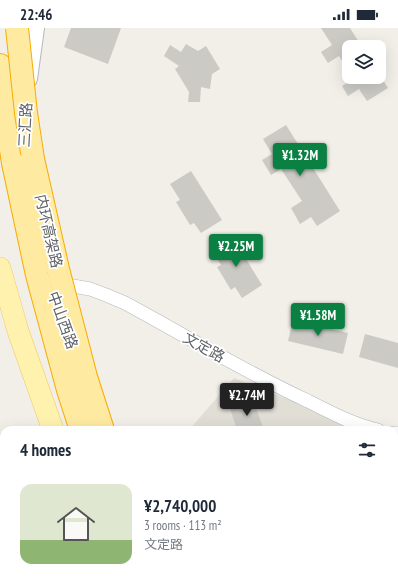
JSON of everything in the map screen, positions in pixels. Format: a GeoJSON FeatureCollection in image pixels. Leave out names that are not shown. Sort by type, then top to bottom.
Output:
{"type":"FeatureCollection","features":[{"type":"Feature","properties":{"kind":"highway","name":"内环高架路"},"geometry":{"type":"LineString","coordinates":[[17,28],[26,113],[33,159],[56,262],[86,377],[102,426]]}},
{"type":"Feature","properties":{"kind":"highway"},"geometry":{"type":"LineString","coordinates":[[21,68],[22,28]]}},
{"type":"Feature","properties":{"kind":"highway","name":"内环高架路"},"geometry":{"type":"LineString","coordinates":[[0,65],[6,116],[14,162],[37,275],[68,390],[80,426]]}},
{"type":"Feature","properties":{"kind":"main road","name":"中山西路"},"geometry":{"type":"LineString","coordinates":[[0,142],[102,426]]}},
{"type":"Feature","properties":{"kind":"main road"},"geometry":{"type":"LineString","coordinates":[[0,268],[18,331],[52,426]]}},
{"type":"Feature","properties":{"kind":"street","name":"三汇路"},"geometry":{"type":"LineString","coordinates":[[28,223],[24,158],[25,108],[36,28]]}},
{"type":"Feature","properties":{"kind":"street","name":"文定路"},"geometry":{"type":"LineString","coordinates":[[49,282],[90,289],[125,303],[280,388],[353,422],[366,426]]}},
{"type":"Feature","properties":{"kind":"shaded area"},"geometry":{"type":"Polygon","coordinates":[[[234,378],[356,426],[192,426],[234,378]]]}},
{"type":"Feature","properties":{"kind":"building"},"geometry":{"type":"Polygon","coordinates":[[[71,28],[121,28],[108,64],[64,47],[71,28]]]}},
{"type":"Feature","properties":{"kind":"building"},"geometry":{"type":"Polygon","coordinates":[[[321,28],[350,28],[358,40],[342,40],[342,61],[339,56],[328,63],[321,52],[332,45],[321,28]]]}},
{"type":"Feature","properties":{"kind":"building"},"geometry":{"type":"Polygon","coordinates":[[[186,44],[198,51],[206,46],[220,69],[212,74],[210,89],[201,87],[200,102],[188,102],[189,92],[175,69],[179,66],[164,56],[170,45],[181,52],[186,44]]]}},
{"type":"Feature","properties":{"kind":"building"},"geometry":{"type":"Polygon","coordinates":[[[345,84],[385,84],[388,88],[367,101],[359,89],[348,96],[342,86],[345,84]]]}},
{"type":"Feature","properties":{"kind":"building"},"geometry":{"type":"Polygon","coordinates":[[[286,125],[340,211],[317,226],[311,217],[300,224],[291,208],[302,201],[281,169],[271,175],[262,160],[272,154],[263,139],[286,125]]]}},
{"type":"Feature","properties":{"kind":"building"},"geometry":{"type":"Polygon","coordinates":[[[191,171],[222,220],[201,233],[194,223],[190,225],[176,202],[180,200],[170,184],[191,171]]]}},
{"type":"Feature","properties":{"kind":"building"},"geometry":{"type":"Polygon","coordinates":[[[232,236],[262,285],[242,298],[235,287],[231,290],[217,267],[221,265],[211,249],[232,236]]]}},
{"type":"Feature","properties":{"kind":"building"},"geometry":{"type":"Polygon","coordinates":[[[293,320],[348,333],[343,354],[288,341],[293,320]]]}},
{"type":"Feature","properties":{"kind":"building"},"geometry":{"type":"Polygon","coordinates":[[[365,334],[398,343],[398,368],[359,357],[365,334]]]}},
{"type":"Feature","properties":{"kind":"building"},"geometry":{"type":"Polygon","coordinates":[[[253,400],[263,426],[236,426],[230,408],[253,400]]]}}]}
